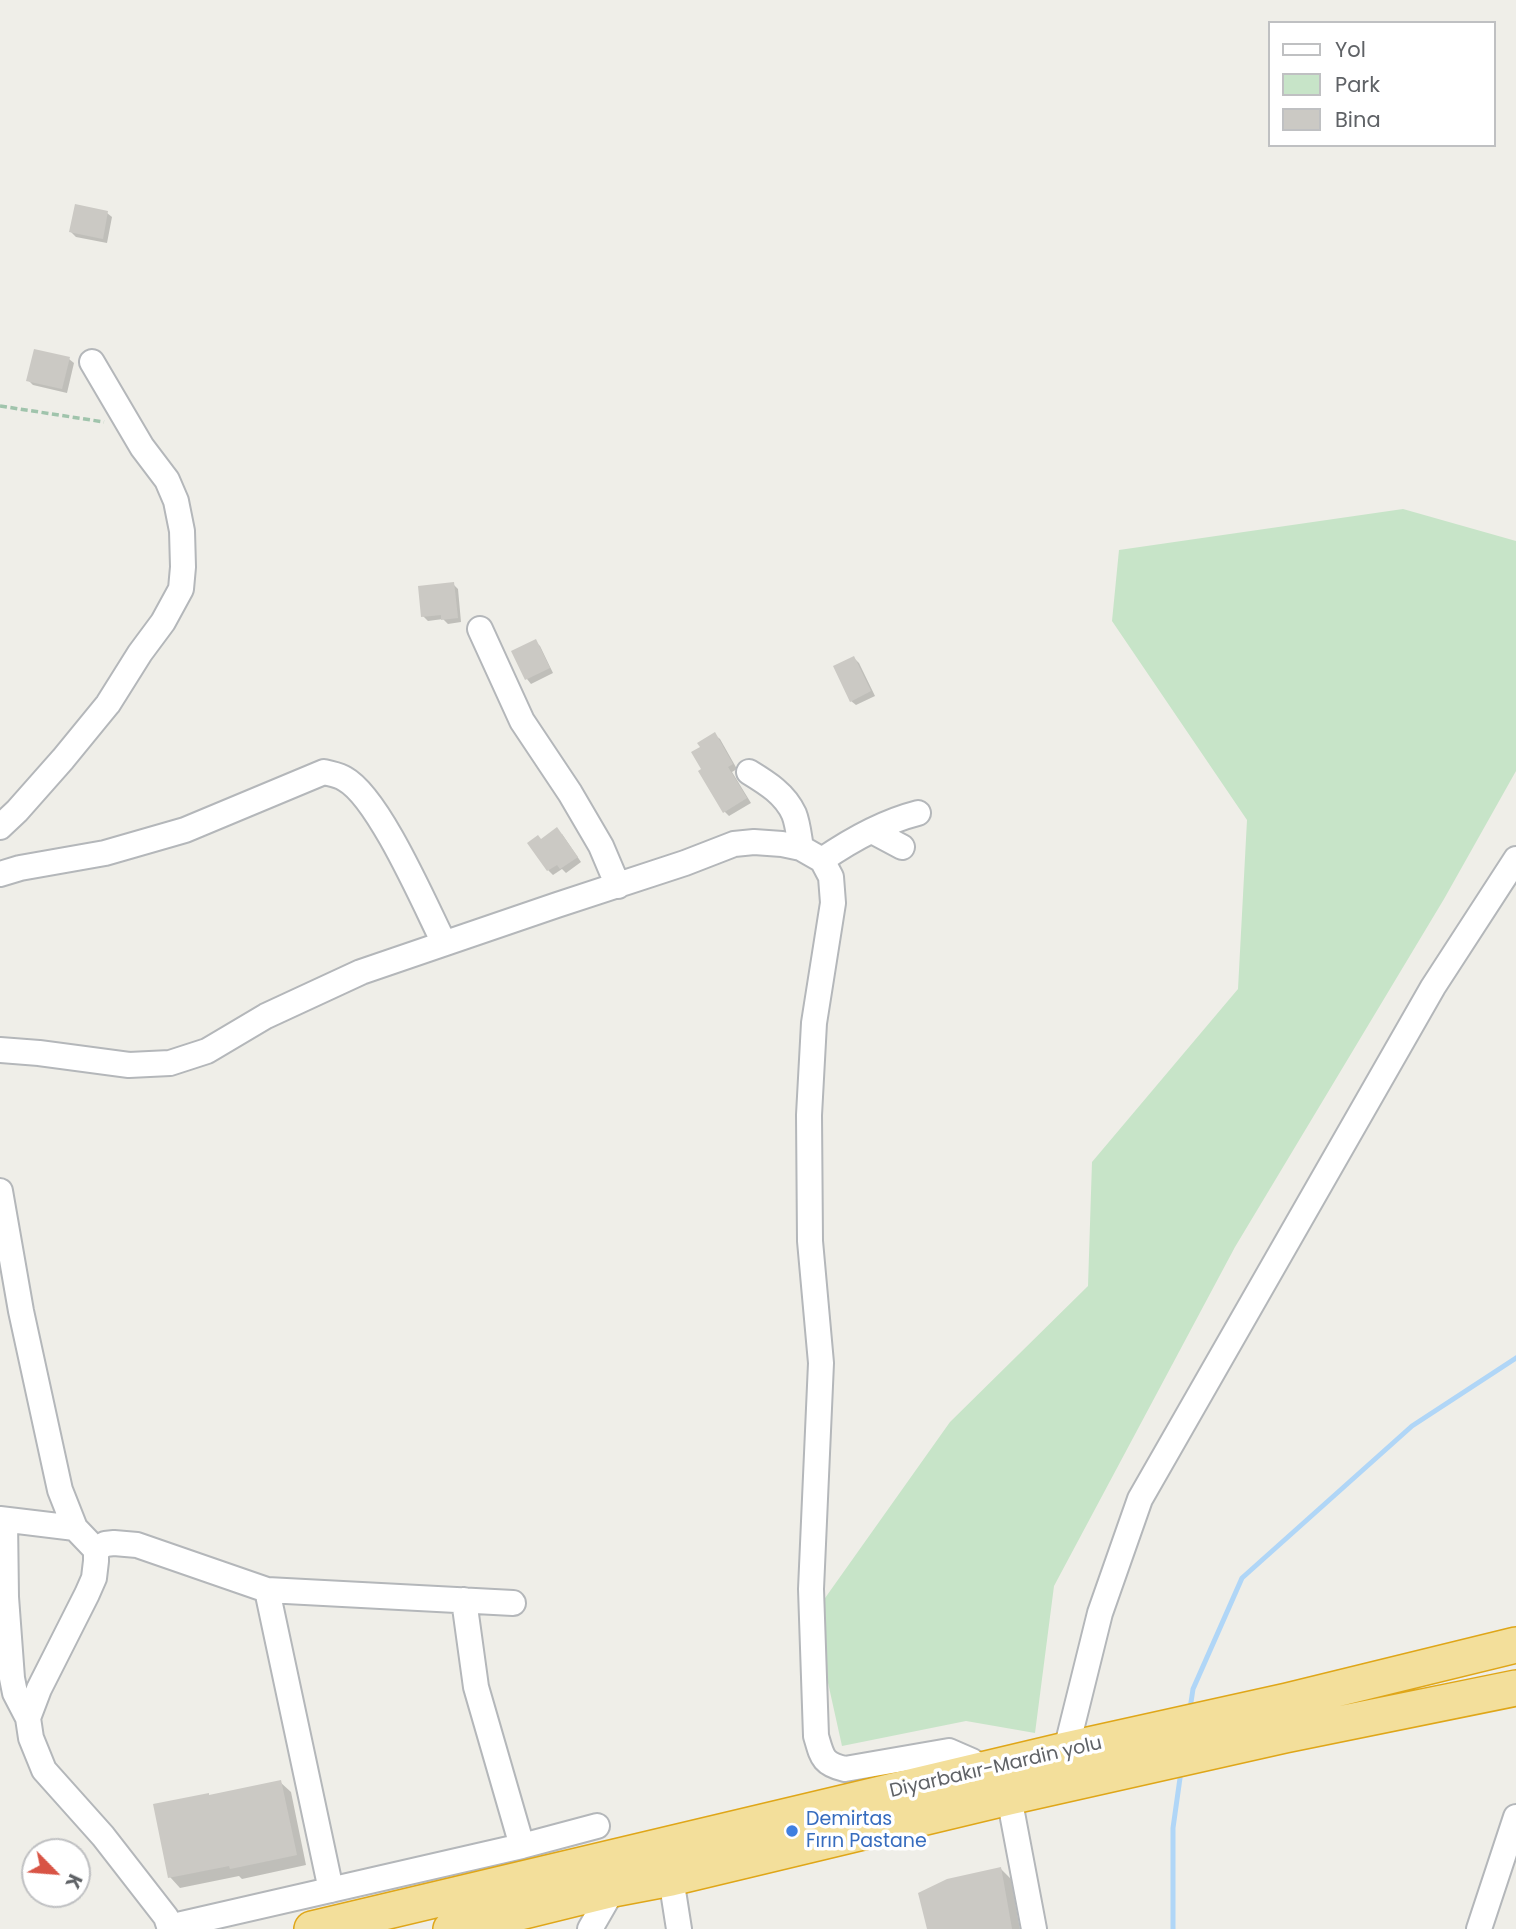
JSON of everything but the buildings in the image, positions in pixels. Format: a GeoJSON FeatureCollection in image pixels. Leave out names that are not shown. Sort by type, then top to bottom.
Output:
{"type":"FeatureCollection","features":[{"type":"Feature","properties":{"kind":"highway","name":"Diyarbakır-Mardin yolu"},"geometry":{"type":"LineString","coordinates":[[1286,1718],[1516,1645]]}},
{"type":"Feature","properties":{"kind":"highway","name":"Diyarbakır-Mardin yolu"},"geometry":{"type":"LineString","coordinates":[[312,1929],[982,1770],[1071,1761],[1286,1718],[1516,1688]]}},
{"type":"Feature","properties":{"kind":"highway"},"geometry":{"type":"LineString","coordinates":[[451,1929],[1009,1797],[1071,1761]]}},
{"type":"Feature","properties":{"kind":"street"},"geometry":{"type":"LineString","coordinates":[[0,827],[63,759],[107,704],[163,622],[181,589],[182,531],[176,501],[167,480],[142,447],[92,362]]}},
{"type":"Feature","properties":{"kind":"street"},"geometry":{"type":"LineString","coordinates":[[481,629],[522,720],[595,835],[618,886]]}},
{"type":"Feature","properties":{"kind":"street"},"geometry":{"type":"LineString","coordinates":[[0,874],[104,853],[185,830],[324,772],[346,779],[368,800],[391,837],[444,943]]}},
{"type":"Feature","properties":{"kind":"street"},"geometry":{"type":"LineString","coordinates":[[749,772],[780,793],[794,814],[811,854],[831,877],[833,903],[814,1023],[809,1115],[810,1241],[821,1363],[811,1589],[816,1736],[822,1758],[845,1769],[949,1751],[972,1760],[982,1770]]}},
{"type":"Feature","properties":{"kind":"street"},"geometry":{"type":"LineString","coordinates":[[0,1051],[40,1053],[129,1065],[170,1063],[207,1051],[266,1016],[361,972],[734,844],[754,842],[811,854],[847,843],[900,818],[918,813]]}},
{"type":"Feature","properties":{"kind":"street"},"geometry":{"type":"LineString","coordinates":[[872,831],[902,846]]}},
{"type":"Feature","properties":{"kind":"street"},"geometry":{"type":"LineString","coordinates":[[1071,1761],[1100,1613],[1140,1499],[1433,988],[1516,859]]}},
{"type":"Feature","properties":{"kind":"street"},"geometry":{"type":"LineString","coordinates":[[0,1191],[21,1311],[60,1490],[75,1528],[96,1550],[94,1578],[39,1689],[28,1718]]}},
{"type":"Feature","properties":{"kind":"street"},"geometry":{"type":"LineString","coordinates":[[75,1528],[3,1520],[3,1597],[15,1693],[28,1718],[31,1738],[44,1770],[103,1836],[166,1917],[170,1928],[597,1826]]}},
{"type":"Feature","properties":{"kind":"street"},"geometry":{"type":"LineString","coordinates":[[96,1550],[105,1544],[137,1545],[267,1590],[513,1602]]}},
{"type":"Feature","properties":{"kind":"street"},"geometry":{"type":"LineString","coordinates":[[267,1590],[331,1890]]}},
{"type":"Feature","properties":{"kind":"street"},"geometry":{"type":"LineString","coordinates":[[464,1600],[477,1687],[522,1846]]}},
{"type":"Feature","properties":{"kind":"street"},"geometry":{"type":"LineString","coordinates":[[1009,1797],[1034,1929]]}},
{"type":"Feature","properties":{"kind":"street"},"geometry":{"type":"LineString","coordinates":[[1479,1929],[1516,1817]]}},
{"type":"Feature","properties":{"kind":"street"},"geometry":{"type":"LineString","coordinates":[[671,1878],[679,1929]]}},
{"type":"Feature","properties":{"kind":"street"},"geometry":{"type":"LineString","coordinates":[[590,1929],[613,1889]]}},
{"type":"Feature","properties":{"kind":"path"},"geometry":{"type":"LineString","coordinates":[[0,406],[130,425]]}},
{"type":"Feature","properties":{"kind":"green space"},"geometry":{"type":"Polygon","coordinates":[[[1403,509],[1516,541],[1516,771],[1444,899],[1235,1247],[1054,1586],[1035,1733],[966,1721],[842,1746],[813,1615],[950,1422],[1088,1286],[1092,1162],[1238,989],[1247,820],[1112,621],[1119,550],[1403,509]]]}},
{"type":"Feature","properties":{"kind":"waterway"},"geometry":{"type":"LineString","coordinates":[[1190,1709],[1193,1689],[1242,1578],[1412,1426],[1516,1358]]}},
{"type":"Feature","properties":{"kind":"waterway"},"geometry":{"type":"LineString","coordinates":[[1173,1929],[1173,1828],[1181,1771]]}},
{"type":"Feature","properties":{"kind":"place","name":"Demirtas Fırın Pastane"},"geometry":{"type":"Point","coordinates":[792,1831]}}]}
